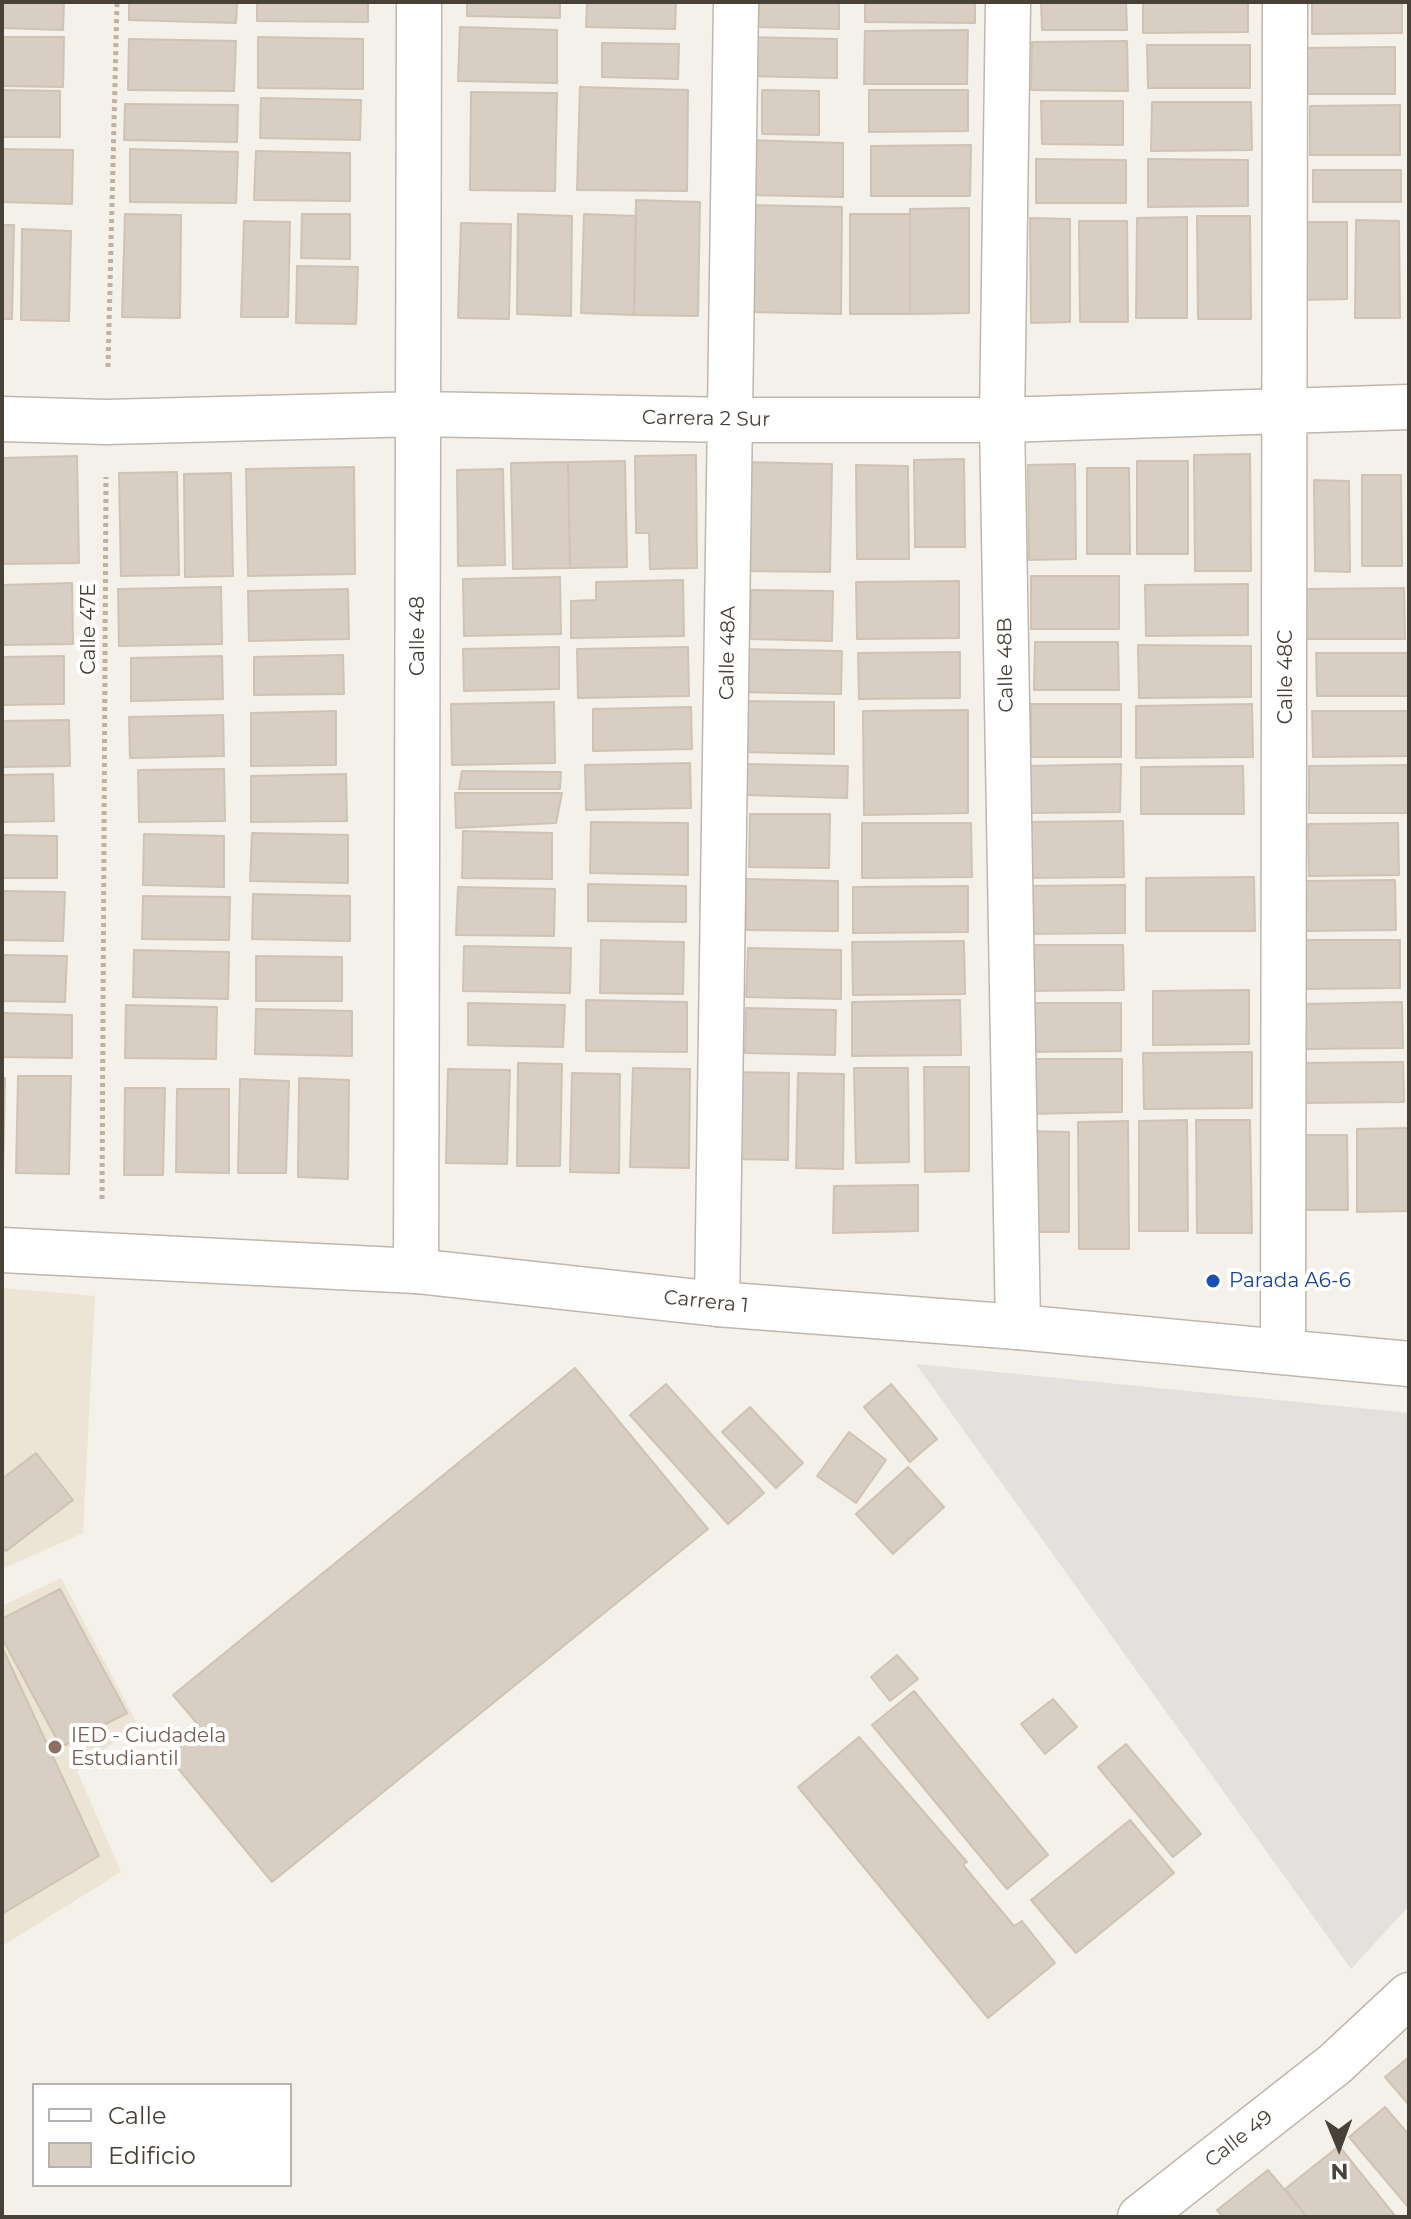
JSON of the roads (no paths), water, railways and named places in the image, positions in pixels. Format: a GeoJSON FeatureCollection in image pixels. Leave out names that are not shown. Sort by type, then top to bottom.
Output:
{"type":"FeatureCollection","features":[{"type":"Feature","properties":{"kind":"street","name":"Calle 48"},"geometry":{"type":"LineString","coordinates":[[416,1271],[419,2]]}},
{"type":"Feature","properties":{"kind":"street","name":"Calle 48A"},"geometry":{"type":"LineString","coordinates":[[717,1304],[736,2]]}},
{"type":"Feature","properties":{"kind":"street","name":"Calle 48B"},"geometry":{"type":"LineString","coordinates":[[1008,2],[1002,420],[1018,1327]]}},
{"type":"Feature","properties":{"kind":"street","name":"Calle 48C"},"geometry":{"type":"LineString","coordinates":[[1283,1352],[1287,408],[1285,2]]}},
{"type":"Feature","properties":{"kind":"street","name":"Carrera 2 Sur"},"geometry":{"type":"LineString","coordinates":[[2,419],[106,422],[419,414],[732,420],[1002,420],[1287,408],[1409,407]]}},
{"type":"Feature","properties":{"kind":"street","name":"Carrera 1"},"geometry":{"type":"LineString","coordinates":[[2,1250],[416,1271],[717,1304],[1018,1327],[1409,1364]]}},
{"type":"Feature","properties":{"kind":"street","name":"Calle 49"},"geometry":{"type":"LineString","coordinates":[[1140,2217],[1335,2064],[1409,1995]]}},
{"type":"Feature","properties":{"kind":"place","name":"Parada A6-6"},"geometry":{"type":"Point","coordinates":[1213,1281]}},
{"type":"Feature","properties":{"kind":"place","name":"IED - Ciudadela Estudiantil"},"geometry":{"type":"Point","coordinates":[55,1747]}}]}
